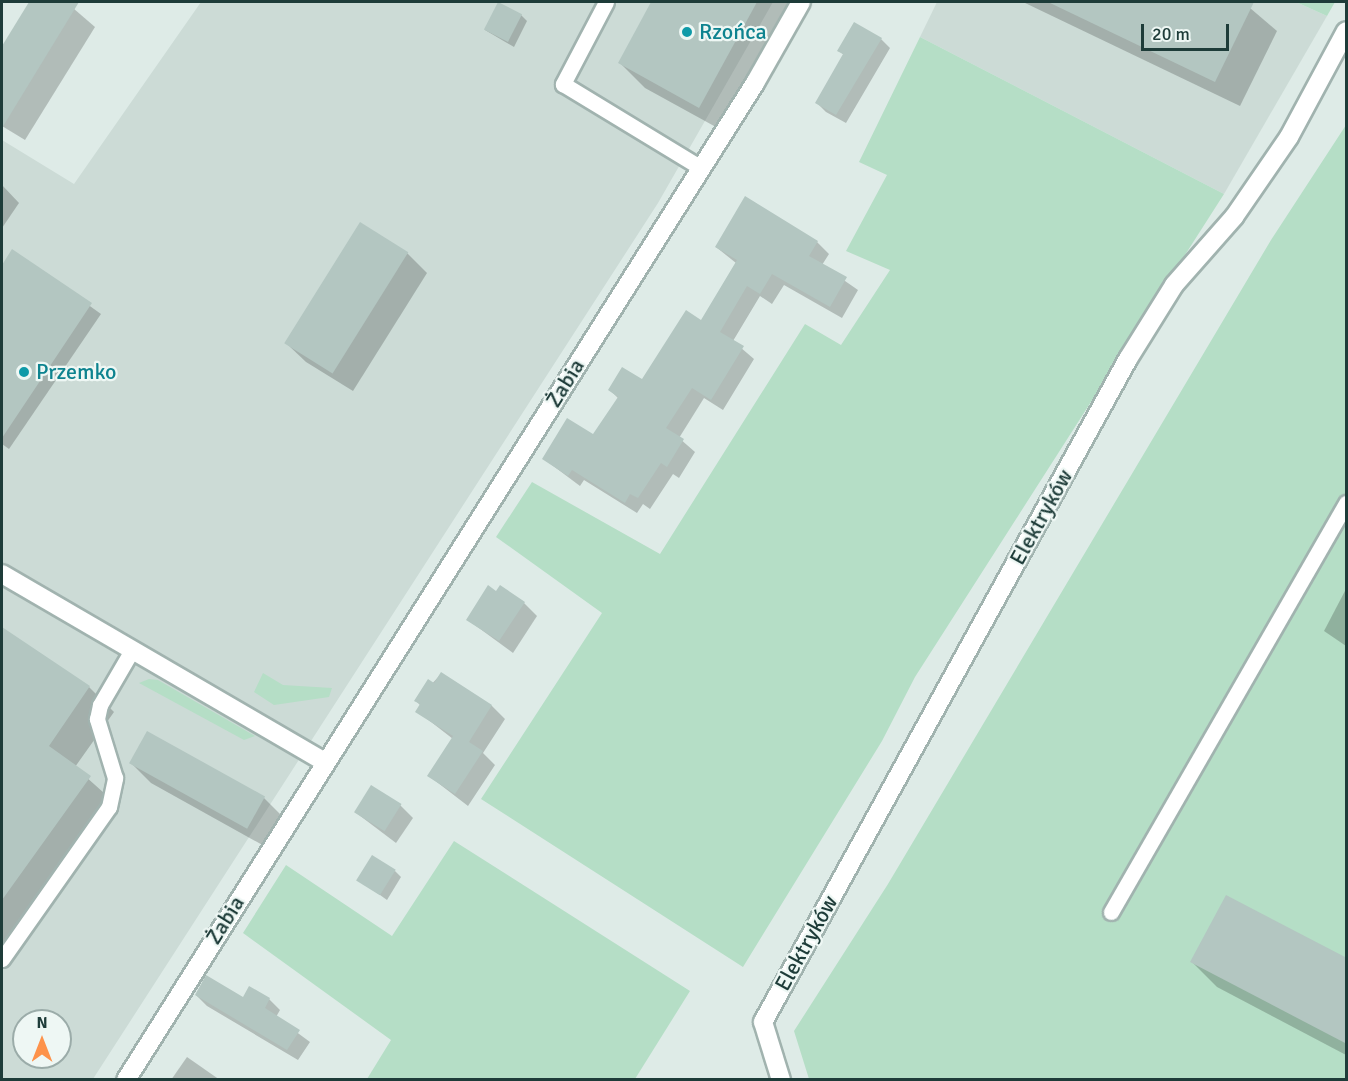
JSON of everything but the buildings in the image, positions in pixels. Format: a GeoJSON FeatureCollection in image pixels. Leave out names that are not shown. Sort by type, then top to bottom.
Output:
{"type":"FeatureCollection","features":[{"type":"Feature","properties":{"kind":"street","name":"Żabia"},"geometry":{"type":"LineString","coordinates":[[126,1080],[701,168],[801,2]]}},
{"type":"Feature","properties":{"kind":"street","name":"Elektryków"},"geometry":{"type":"LineString","coordinates":[[781,1080],[763,1022],[1128,359],[1174,285],[1234,217],[1289,137],[1347,31]]}},
{"type":"Feature","properties":{"kind":"street"},"geometry":{"type":"LineString","coordinates":[[2,573],[325,762]]}},
{"type":"Feature","properties":{"kind":"lane"},"geometry":{"type":"LineString","coordinates":[[606,2],[563,84],[701,168]]}},
{"type":"Feature","properties":{"kind":"lane"},"geometry":{"type":"LineString","coordinates":[[1111,912],[1347,503]]}},
{"type":"Feature","properties":{"kind":"lane"},"geometry":{"type":"LineString","coordinates":[[2,959],[110,807],[114,778],[97,719],[100,705],[132,650]]}},
{"type":"Feature","properties":{"kind":"shaded area"},"geometry":{"type":"Polygon","coordinates":[[[201,2],[773,2],[658,203],[93,1079],[2,1079],[2,140],[74,184],[201,2]]]}},
{"type":"Feature","properties":{"kind":"shaded area"},"geometry":{"type":"Polygon","coordinates":[[[937,2],[1296,2],[1327,16],[1224,194],[920,37],[937,2]]]}},
{"type":"Feature","properties":{"kind":"green space"},"geometry":{"type":"Polygon","coordinates":[[[1296,2],[1335,2],[1327,16],[1296,2]]]}},
{"type":"Feature","properties":{"kind":"green space"},"geometry":{"type":"Polygon","coordinates":[[[920,37],[1224,194],[915,677],[882,741],[743,967],[481,799],[602,613],[496,537],[532,482],[660,554],[805,324],[841,345],[890,270],[846,251],[887,175],[859,162],[920,37]]]}},
{"type":"Feature","properties":{"kind":"green space"},"geometry":{"type":"Polygon","coordinates":[[[1346,125],[1346,1079],[809,1079],[794,1031],[888,884],[1271,240],[1346,125]]]}},
{"type":"Feature","properties":{"kind":"green space"},"geometry":{"type":"Polygon","coordinates":[[[263,673],[283,685],[332,688],[329,697],[274,705],[254,692],[263,673]]]}},
{"type":"Feature","properties":{"kind":"green space"},"geometry":{"type":"Polygon","coordinates":[[[149,679],[158,680],[255,736],[244,740],[139,683],[149,679]]]}},
{"type":"Feature","properties":{"kind":"green space"},"geometry":{"type":"Polygon","coordinates":[[[454,841],[690,991],[635,1079],[367,1079],[391,1040],[243,933],[286,865],[392,936],[454,841]]]}},
{"type":"Feature","properties":{"kind":"place","name":"Rzońca"},"geometry":{"type":"Point","coordinates":[687,32]}},
{"type":"Feature","properties":{"kind":"place","name":"Przemko"},"geometry":{"type":"Point","coordinates":[24,372]}}]}
